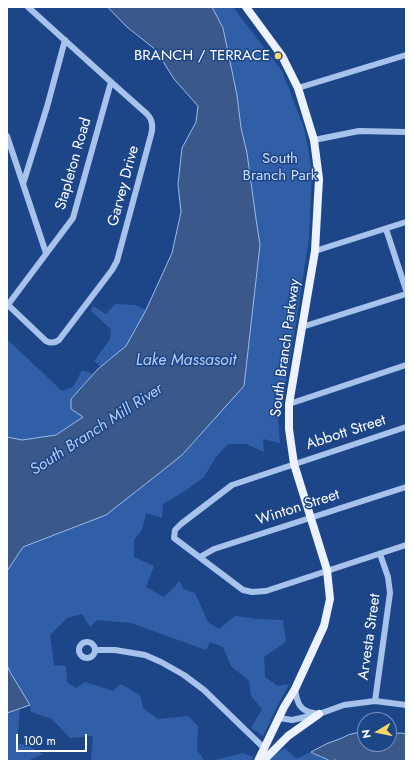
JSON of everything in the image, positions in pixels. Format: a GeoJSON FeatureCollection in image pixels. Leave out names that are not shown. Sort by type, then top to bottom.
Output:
{"type":"FeatureCollection","features":[{"type":"Feature","properties":{"kind":"main road","name":"South Branch Parkway"},"geometry":{"type":"LineString","coordinates":[[246,7],[282,56],[298,88],[314,140],[319,179],[315,251],[289,404],[289,429],[294,464],[327,570],[330,599],[324,626],[295,689],[258,761]]}},
{"type":"Feature","properties":{"kind":"main road"},"geometry":{"type":"LineString","coordinates":[[263,761],[288,736],[319,714]]}},
{"type":"Feature","properties":{"kind":"street","name":"Garvey Drive"},"geometry":{"type":"LineString","coordinates":[[7,305],[46,341],[51,343],[57,342],[116,263],[151,135],[152,126],[149,116],[28,7]]}},
{"type":"Feature","properties":{"kind":"street"},"geometry":{"type":"LineString","coordinates":[[23,184],[47,107],[65,40]]}},
{"type":"Feature","properties":{"kind":"street"},"geometry":{"type":"LineString","coordinates":[[298,88],[406,55]]}},
{"type":"Feature","properties":{"kind":"street","name":"Stapleton Road"},"geometry":{"type":"LineString","coordinates":[[7,305],[73,218],[111,82]]}},
{"type":"Feature","properties":{"kind":"street"},"geometry":{"type":"LineString","coordinates":[[314,140],[359,131],[406,132]]}},
{"type":"Feature","properties":{"kind":"street"},"geometry":{"type":"LineString","coordinates":[[7,136],[46,253]]}},
{"type":"Feature","properties":{"kind":"street"},"geometry":{"type":"LineString","coordinates":[[315,251],[406,222]]}},
{"type":"Feature","properties":{"kind":"street"},"geometry":{"type":"LineString","coordinates":[[386,229],[406,290]]}},
{"type":"Feature","properties":{"kind":"street"},"geometry":{"type":"LineString","coordinates":[[302,327],[406,294]]}},
{"type":"Feature","properties":{"kind":"street"},"geometry":{"type":"LineString","coordinates":[[289,404],[406,365]]}},
{"type":"Feature","properties":{"kind":"street","name":"Abbott Street"},"geometry":{"type":"LineString","coordinates":[[200,557],[174,538],[175,530],[180,524],[232,485],[406,427]]}},
{"type":"Feature","properties":{"kind":"street","name":"Winton Street"},"geometry":{"type":"LineString","coordinates":[[200,557],[214,549],[406,487]]}},
{"type":"Feature","properties":{"kind":"street"},"geometry":{"type":"LineString","coordinates":[[200,557],[243,590],[252,592],[266,590],[406,545]]}},
{"type":"Feature","properties":{"kind":"street","name":"Arvesta Street"},"geometry":{"type":"LineString","coordinates":[[375,701],[390,593],[389,581],[380,554]]}},
{"type":"Feature","properties":{"kind":"street"},"geometry":{"type":"LineString","coordinates":[[96,650],[115,650],[145,655],[184,675],[204,690],[264,748]]}},
{"type":"Feature","properties":{"kind":"street"},"geometry":{"type":"LineString","coordinates":[[295,689],[297,700],[301,708],[306,711],[319,714]]}},
{"type":"Feature","properties":{"kind":"street"},"geometry":{"type":"LineString","coordinates":[[279,718],[292,720],[319,714],[344,706],[375,701],[406,705]]}},
{"type":"Feature","properties":{"kind":"green space","name":"South Branch Park"},"geometry":{"type":"Polygon","coordinates":[[[212,7],[233,7],[282,71],[304,128],[312,171],[309,238],[282,406],[280,407],[278,417],[280,443],[263,439],[264,452],[246,444],[228,444],[216,457],[204,477],[188,489],[163,504],[162,518],[146,513],[142,530],[134,540],[134,557],[154,566],[146,587],[164,597],[180,581],[183,589],[195,593],[208,622],[219,629],[235,616],[283,620],[286,642],[264,657],[265,677],[278,686],[289,684],[263,736],[251,728],[262,709],[251,696],[249,681],[231,666],[223,647],[210,642],[206,650],[131,623],[97,620],[90,627],[82,614],[67,618],[50,635],[54,665],[66,666],[67,682],[76,688],[85,682],[113,691],[121,684],[140,695],[143,708],[158,719],[188,716],[198,726],[197,750],[205,761],[91,761],[93,736],[70,738],[52,719],[31,712],[30,705],[10,672],[7,665],[7,571],[23,547],[106,515],[162,471],[244,386],[260,245],[237,95],[223,28],[212,7]]]}},
{"type":"Feature","properties":{"kind":"green space"},"geometry":{"type":"Polygon","coordinates":[[[115,304],[135,305],[146,310],[126,346],[101,367],[94,361],[110,339],[111,329],[91,311],[93,306],[106,314],[115,304]]]}},
{"type":"Feature","properties":{"kind":"green space"},"geometry":{"type":"Polygon","coordinates":[[[7,339],[62,391],[73,387],[82,370],[94,374],[71,399],[84,417],[56,435],[22,440],[7,437],[7,339]]]}},
{"type":"Feature","properties":{"kind":"green space"},"geometry":{"type":"Polygon","coordinates":[[[20,709],[17,743],[29,746],[43,754],[31,759],[30,761],[8,761],[7,713],[20,709]]]}},
{"type":"Feature","properties":{"kind":"green space"},"geometry":{"type":"Polygon","coordinates":[[[285,748],[296,759],[311,752],[330,761],[268,761],[276,753],[285,748]]]}},
{"type":"Feature","properties":{"kind":"green space"},"geometry":{"type":"Polygon","coordinates":[[[243,753],[253,757],[251,761],[211,761],[243,753]]]}},
{"type":"Feature","properties":{"kind":"water","name":"Lake Massasoit"},"geometry":{"type":"Polygon","coordinates":[[[108,7],[212,7],[223,28],[247,153],[260,245],[244,386],[182,455],[106,515],[23,547],[7,571],[7,437],[22,440],[56,435],[83,417],[71,409],[71,399],[98,369],[126,346],[146,310],[172,253],[181,212],[178,184],[182,148],[196,122],[198,106],[174,79],[156,50],[127,27],[108,7]]]}},
{"type":"Feature","properties":{"kind":"water"},"geometry":{"type":"Polygon","coordinates":[[[7,665],[30,705],[7,713],[7,665]]]}},
{"type":"Feature","properties":{"kind":"water"},"geometry":{"type":"Polygon","coordinates":[[[357,733],[357,752],[397,752],[397,733],[406,734],[406,761],[330,761],[311,752],[348,735],[357,733]]]}},
{"type":"Feature","properties":{"kind":"place","name":"BRANCH / TERRACE"},"geometry":{"type":"Point","coordinates":[278,56]}},
{"type":"Feature","properties":{"kind":"water label","name":"South Branch Mill River"},"geometry":{"type":"Point","coordinates":[97,430]}}]}
